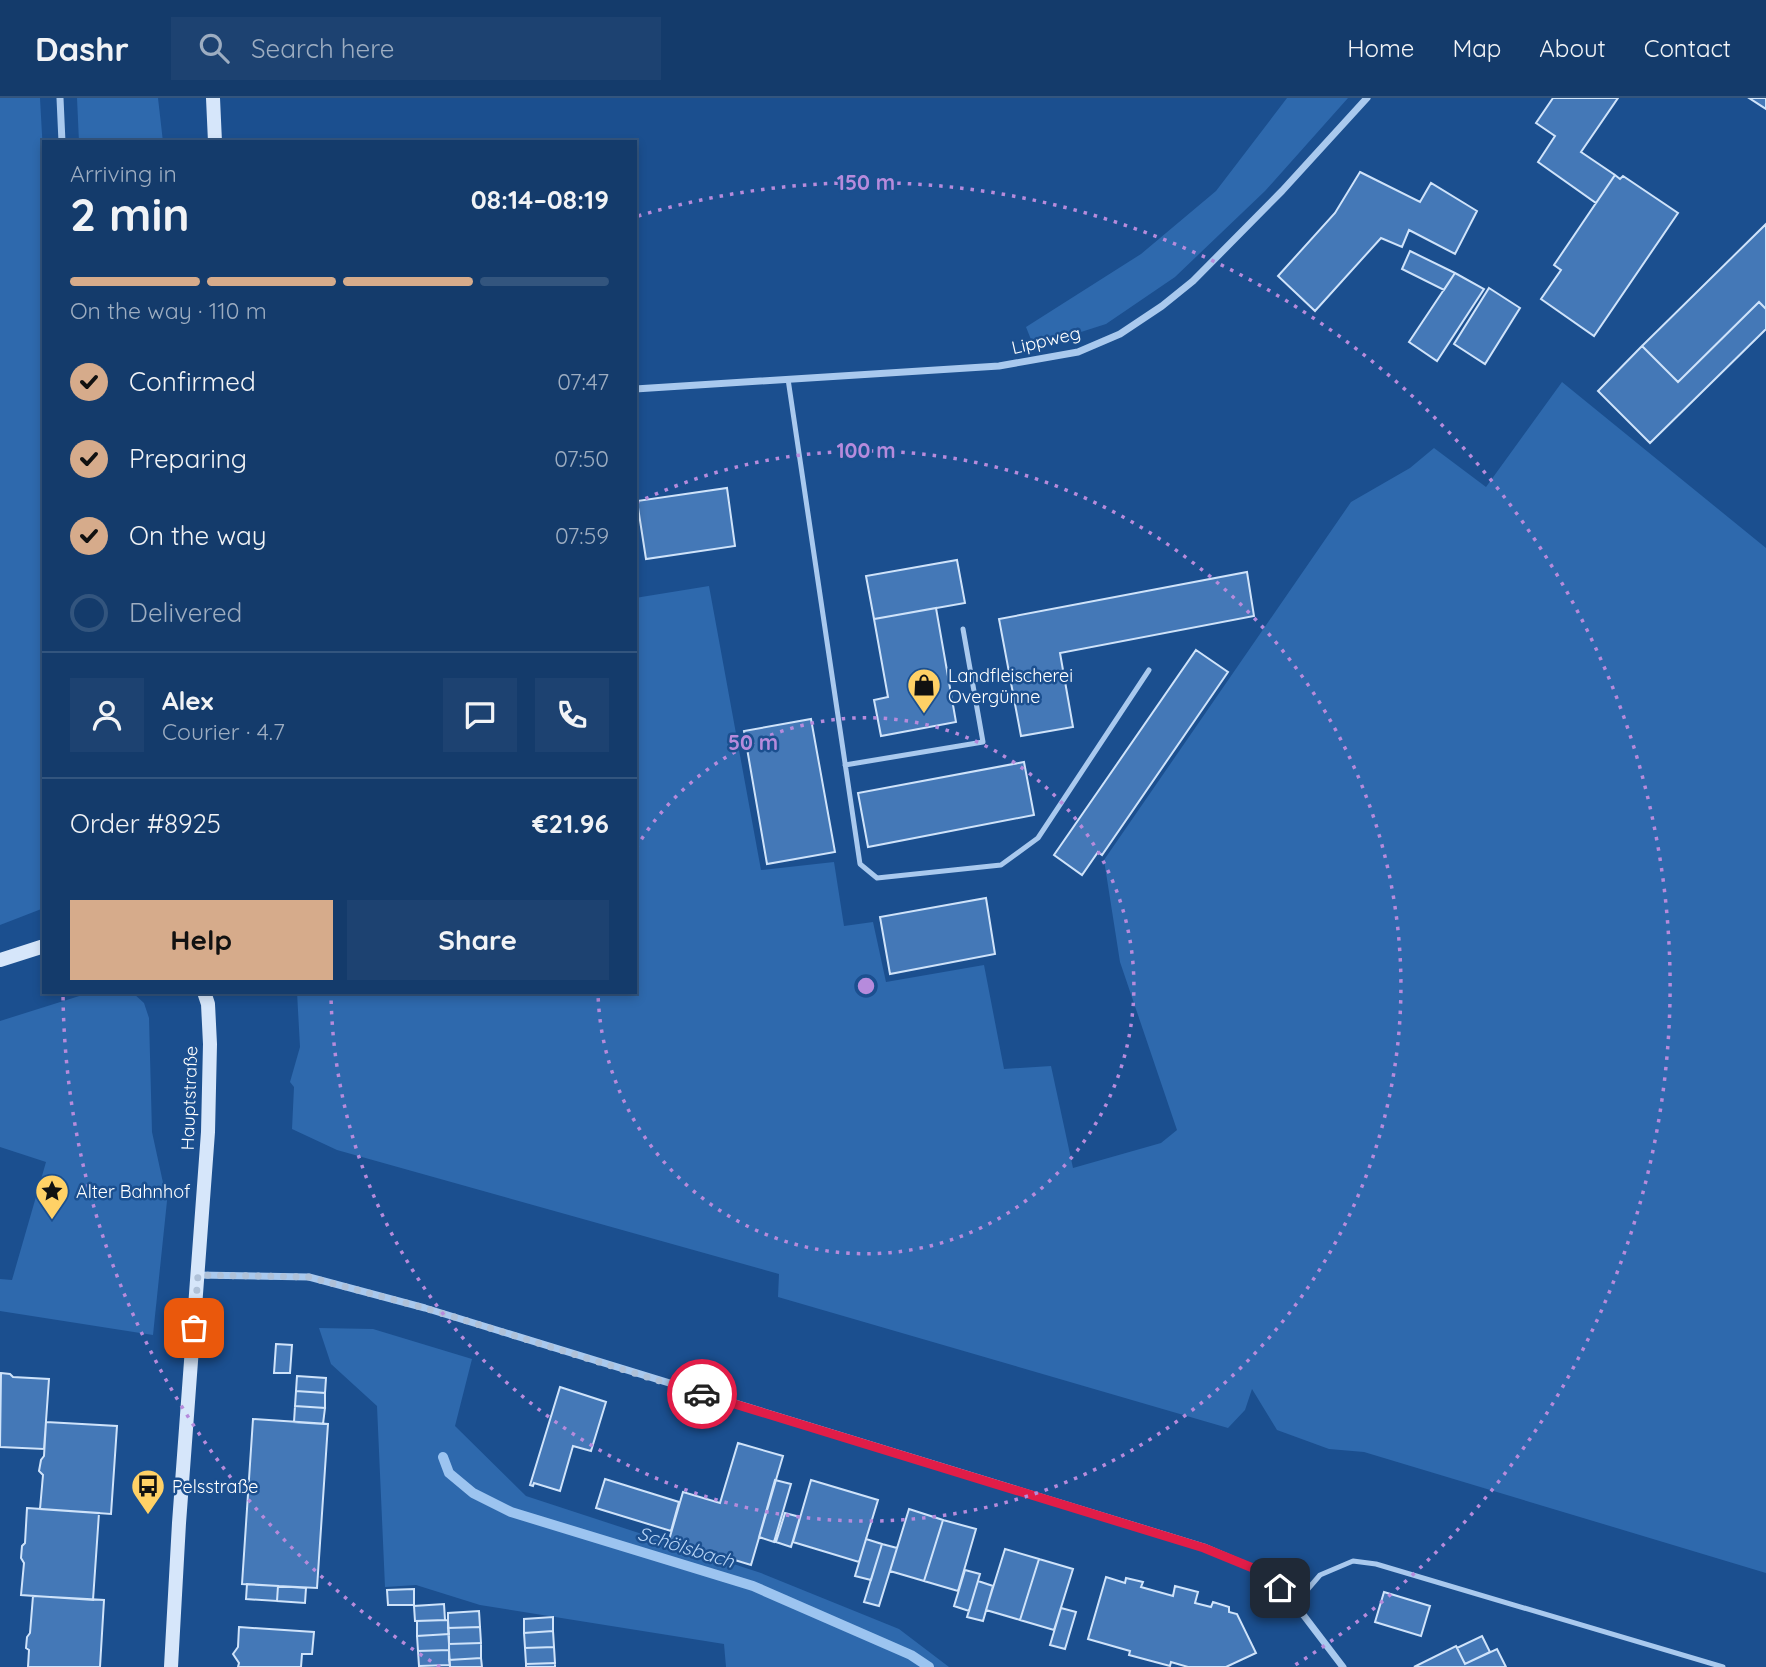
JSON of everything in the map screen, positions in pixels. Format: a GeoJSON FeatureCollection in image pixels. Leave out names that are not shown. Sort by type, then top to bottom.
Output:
{"type":"FeatureCollection","features":[{"type":"Feature","properties":{"kind":"street"},"geometry":{"type":"LineString","coordinates":[[60,98],[62,140]]}},
{"type":"Feature","properties":{"kind":"street"},"geometry":{"type":"LineString","coordinates":[[213,98],[215,140]]}},
{"type":"Feature","properties":{"kind":"street","name":"Lippweg"},"geometry":{"type":"LineString","coordinates":[[637,388],[999,366],[1078,352],[1120,334],[1162,306],[1213,262],[1367,98]]}},
{"type":"Feature","properties":{"kind":"street"},"geometry":{"type":"LineString","coordinates":[[0,960],[42,947]]}},
{"type":"Feature","properties":{"kind":"street","name":"Hauptstraße"},"geometry":{"type":"LineString","coordinates":[[171,1667],[209,1114],[210,1044],[208,1004],[205,994]]}},
{"type":"Feature","properties":{"kind":"street"},"geometry":{"type":"LineString","coordinates":[[198,1275],[309,1277],[425,1308],[1204,1548],[1265,1573],[1295,1604],[1343,1667]]}},
{"type":"Feature","properties":{"kind":"lane"},"geometry":{"type":"LineString","coordinates":[[788,379],[860,864],[877,878],[1001,865],[1038,838],[1150,670]]}},
{"type":"Feature","properties":{"kind":"lane"},"geometry":{"type":"LineString","coordinates":[[845,765],[983,742],[963,629]]}},
{"type":"Feature","properties":{"kind":"lane"},"geometry":{"type":"LineString","coordinates":[[1295,1604],[1320,1575],[1353,1561],[1376,1564],[1723,1667]]}},
{"type":"Feature","properties":{"kind":"shaded area"},"geometry":{"type":"Polygon","coordinates":[[[0,98],[40,98],[42,140],[42,909],[0,925],[0,98]]]}},
{"type":"Feature","properties":{"kind":"shaded area"},"geometry":{"type":"Polygon","coordinates":[[[77,98],[158,98],[163,140],[79,140],[77,98]]]}},
{"type":"Feature","properties":{"kind":"shaded area"},"geometry":{"type":"Polygon","coordinates":[[[1287,98],[1348,98],[1265,191],[1175,277],[1106,324],[1034,347],[1026,327],[1141,254],[1216,191],[1287,98]]]}},
{"type":"Feature","properties":{"kind":"shaded area"},"geometry":{"type":"Polygon","coordinates":[[[1562,382],[1766,548],[1766,1573],[1364,1452],[1329,1449],[1277,1430],[1252,1389],[1245,1410],[1228,1428],[778,1297],[779,1274],[337,1150],[292,1129],[294,1087],[290,1082],[300,1047],[297,994],[637,994],[637,598],[709,586],[761,870],[834,862],[844,926],[873,922],[886,982],[984,965],[1004,1069],[1051,1066],[1073,1168],[1161,1143],[1177,1130],[1120,962],[1104,860],[1351,502],[1410,468],[1434,448],[1486,487],[1562,382]]]}},
{"type":"Feature","properties":{"kind":"shaded area"},"geometry":{"type":"Polygon","coordinates":[[[86,994],[134,994],[144,1003],[149,1018],[152,1132],[167,1201],[153,1335],[0,1311],[0,1279],[12,1280],[46,1162],[0,1147],[0,1021],[86,994]]]}},
{"type":"Feature","properties":{"kind":"shaded area"},"geometry":{"type":"Polygon","coordinates":[[[319,1328],[373,1329],[472,1359],[455,1426],[526,1496],[761,1573],[899,1629],[949,1667],[726,1667],[724,1644],[480,1605],[416,1585],[385,1587],[377,1406],[331,1364],[319,1328]]]}},
{"type":"Feature","properties":{"kind":"building"},"geometry":{"type":"Polygon","coordinates":[[[1553,98],[1618,98],[1581,152],[1615,175],[1596,203],[1538,162],[1555,136],[1536,123],[1553,98]]]}},
{"type":"Feature","properties":{"kind":"building"},"geometry":{"type":"Polygon","coordinates":[[[1749,98],[1766,98],[1766,109],[1749,98]]]}},
{"type":"Feature","properties":{"kind":"building"},"geometry":{"type":"Polygon","coordinates":[[[1360,172],[1420,202],[1431,183],[1477,211],[1455,254],[1409,230],[1402,247],[1381,238],[1315,311],[1278,276],[1335,213],[1360,172]]]}},
{"type":"Feature","properties":{"kind":"building"},"geometry":{"type":"Polygon","coordinates":[[[1615,175],[1620,179],[1623,176],[1678,213],[1594,336],[1541,299],[1561,270],[1554,265],[1615,175]]]}},
{"type":"Feature","properties":{"kind":"building"},"geometry":{"type":"Polygon","coordinates":[[[1766,224],[1766,309],[1759,302],[1678,382],[1642,346],[1766,224]]]}},
{"type":"Feature","properties":{"kind":"building"},"geometry":{"type":"Polygon","coordinates":[[[1410,251],[1455,273],[1444,290],[1402,269],[1410,251]]]}},
{"type":"Feature","properties":{"kind":"building"},"geometry":{"type":"Polygon","coordinates":[[[1455,273],[1484,289],[1437,361],[1409,342],[1455,273]]]}},
{"type":"Feature","properties":{"kind":"building"},"geometry":{"type":"Polygon","coordinates":[[[1489,288],[1520,308],[1485,364],[1454,344],[1489,288]]]}},
{"type":"Feature","properties":{"kind":"building"},"geometry":{"type":"Polygon","coordinates":[[[1759,302],[1766,309],[1766,329],[1650,443],[1598,391],[1642,346],[1678,382],[1759,302]]]}},
{"type":"Feature","properties":{"kind":"building"},"geometry":{"type":"Polygon","coordinates":[[[727,488],[735,546],[646,559],[637,501],[727,488]]]}},
{"type":"Feature","properties":{"kind":"building"},"geometry":{"type":"Polygon","coordinates":[[[957,560],[965,603],[874,619],[866,576],[957,560]]]}},
{"type":"Feature","properties":{"kind":"building"},"geometry":{"type":"Polygon","coordinates":[[[1247,572],[1254,616],[1060,653],[1073,727],[1021,736],[999,619],[1247,572]]]}},
{"type":"Feature","properties":{"kind":"building"},"geometry":{"type":"Polygon","coordinates":[[[936,608],[956,722],[881,736],[874,700],[888,697],[874,619],[936,608]]]}},
{"type":"Feature","properties":{"kind":"building"},"geometry":{"type":"Polygon","coordinates":[[[1196,650],[1228,672],[1102,855],[1098,852],[1082,875],[1054,855],[1196,650]]]}},
{"type":"Feature","properties":{"kind":"building"},"geometry":{"type":"Polygon","coordinates":[[[811,719],[835,852],[767,864],[744,731],[811,719]]]}},
{"type":"Feature","properties":{"kind":"building"},"geometry":{"type":"Polygon","coordinates":[[[1024,762],[1034,815],[868,847],[858,793],[1024,762]]]}},
{"type":"Feature","properties":{"kind":"building"},"geometry":{"type":"Polygon","coordinates":[[[986,898],[995,954],[890,974],[880,917],[986,898]]]}},
{"type":"Feature","properties":{"kind":"building"},"geometry":{"type":"Polygon","coordinates":[[[276,1344],[292,1345],[290,1373],[274,1373],[276,1344]]]}},
{"type":"Feature","properties":{"kind":"building"},"geometry":{"type":"Polygon","coordinates":[[[1,1373],[13,1377],[49,1379],[44,1449],[0,1447],[1,1373]]]}},
{"type":"Feature","properties":{"kind":"building"},"geometry":{"type":"Polygon","coordinates":[[[297,1376],[326,1378],[325,1393],[296,1391],[297,1376]]]}},
{"type":"Feature","properties":{"kind":"building"},"geometry":{"type":"Polygon","coordinates":[[[560,1387],[606,1402],[591,1451],[573,1446],[560,1491],[534,1483],[533,1486],[530,1485],[560,1387]]]}},
{"type":"Feature","properties":{"kind":"building"},"geometry":{"type":"Polygon","coordinates":[[[296,1391],[325,1393],[325,1408],[295,1406],[296,1391]]]}},
{"type":"Feature","properties":{"kind":"building"},"geometry":{"type":"Polygon","coordinates":[[[295,1406],[325,1408],[323,1424],[294,1422],[295,1406]]]}},
{"type":"Feature","properties":{"kind":"building"},"geometry":{"type":"Polygon","coordinates":[[[253,1419],[328,1424],[317,1588],[242,1584],[253,1419]]]}},
{"type":"Feature","properties":{"kind":"building"},"geometry":{"type":"Polygon","coordinates":[[[46,1422],[117,1426],[111,1514],[40,1509],[43,1475],[39,1471],[44,1456],[46,1422]]]}},
{"type":"Feature","properties":{"kind":"building"},"geometry":{"type":"Polygon","coordinates":[[[738,1443],[783,1456],[751,1565],[669,1540],[683,1492],[720,1503],[738,1443]]]}},
{"type":"Feature","properties":{"kind":"building"},"geometry":{"type":"Polygon","coordinates":[[[605,1479],[679,1502],[671,1531],[596,1508],[605,1479]]]}},
{"type":"Feature","properties":{"kind":"building"},"geometry":{"type":"Polygon","coordinates":[[[775,1480],[791,1484],[774,1542],[759,1537],[775,1480]]]}},
{"type":"Feature","properties":{"kind":"building"},"geometry":{"type":"Polygon","coordinates":[[[811,1480],[878,1500],[859,1562],[793,1542],[811,1480]]]}},
{"type":"Feature","properties":{"kind":"building"},"geometry":{"type":"Polygon","coordinates":[[[27,1508],[99,1513],[93,1600],[21,1595],[24,1563],[21,1558],[22,1546],[25,1543],[27,1508]]]}},
{"type":"Feature","properties":{"kind":"building"},"geometry":{"type":"Polygon","coordinates":[[[909,1509],[943,1520],[924,1581],[890,1571],[909,1509]]]}},
{"type":"Feature","properties":{"kind":"building"},"geometry":{"type":"Polygon","coordinates":[[[785,1513],[800,1517],[791,1547],[776,1542],[785,1513]]]}},
{"type":"Feature","properties":{"kind":"building"},"geometry":{"type":"Polygon","coordinates":[[[943,1520],[976,1529],[958,1591],[924,1581],[943,1520]]]}},
{"type":"Feature","properties":{"kind":"building"},"geometry":{"type":"Polygon","coordinates":[[[866,1539],[882,1544],[871,1580],[855,1576],[866,1539]]]}},
{"type":"Feature","properties":{"kind":"building"},"geometry":{"type":"Polygon","coordinates":[[[882,1544],[897,1548],[879,1606],[864,1602],[882,1544]]]}},
{"type":"Feature","properties":{"kind":"building"},"geometry":{"type":"Polygon","coordinates":[[[1005,1549],[1039,1559],[1020,1620],[986,1610],[1005,1549]]]}},
{"type":"Feature","properties":{"kind":"building"},"geometry":{"type":"Polygon","coordinates":[[[1039,1559],[1073,1569],[1054,1630],[1020,1620],[1039,1559]]]}},
{"type":"Feature","properties":{"kind":"building"},"geometry":{"type":"Polygon","coordinates":[[[965,1570],[980,1574],[969,1611],[954,1606],[965,1570]]]}},
{"type":"Feature","properties":{"kind":"building"},"geometry":{"type":"Polygon","coordinates":[[[1106,1577],[1125,1583],[1126,1578],[1143,1582],[1141,1587],[1173,1596],[1175,1586],[1198,1592],[1195,1603],[1211,1607],[1213,1602],[1229,1607],[1229,1612],[1237,1614],[1256,1653],[1226,1667],[1188,1667],[1171,1662],[1170,1666],[1129,1655],[1130,1651],[1088,1639],[1106,1577]]]}},
{"type":"Feature","properties":{"kind":"building"},"geometry":{"type":"Polygon","coordinates":[[[978,1581],[993,1586],[983,1621],[967,1617],[978,1581]]]}},
{"type":"Feature","properties":{"kind":"building"},"geometry":{"type":"Polygon","coordinates":[[[247,1584],[278,1586],[277,1601],[246,1599],[247,1584]]]}},
{"type":"Feature","properties":{"kind":"building"},"geometry":{"type":"Polygon","coordinates":[[[278,1586],[306,1588],[305,1603],[277,1601],[278,1586]]]}},
{"type":"Feature","properties":{"kind":"building"},"geometry":{"type":"Polygon","coordinates":[[[414,1589],[414,1605],[388,1605],[387,1590],[414,1589]]]}},
{"type":"Feature","properties":{"kind":"building"},"geometry":{"type":"Polygon","coordinates":[[[1384,1592],[1430,1606],[1421,1636],[1375,1622],[1384,1592]]]}},
{"type":"Feature","properties":{"kind":"building"},"geometry":{"type":"Polygon","coordinates":[[[33,1596],[104,1600],[100,1667],[28,1667],[29,1650],[26,1648],[33,1596]]]}},
{"type":"Feature","properties":{"kind":"building"},"geometry":{"type":"Polygon","coordinates":[[[444,1604],[445,1620],[415,1621],[414,1606],[444,1604]]]}},
{"type":"Feature","properties":{"kind":"building"},"geometry":{"type":"Polygon","coordinates":[[[1061,1608],[1076,1612],[1065,1649],[1050,1645],[1061,1608]]]}},
{"type":"Feature","properties":{"kind":"building"},"geometry":{"type":"Polygon","coordinates":[[[479,1611],[480,1627],[448,1628],[448,1613],[479,1611]]]}},
{"type":"Feature","properties":{"kind":"building"},"geometry":{"type":"Polygon","coordinates":[[[553,1617],[553,1631],[524,1633],[524,1619],[553,1617]]]}},
{"type":"Feature","properties":{"kind":"building"},"geometry":{"type":"Polygon","coordinates":[[[448,1620],[449,1634],[417,1636],[417,1621],[448,1620]]]}},
{"type":"Feature","properties":{"kind":"building"},"geometry":{"type":"Polygon","coordinates":[[[239,1627],[314,1632],[312,1654],[302,1654],[301,1667],[238,1667],[239,1663],[233,1654],[238,1647],[239,1627]]]}},
{"type":"Feature","properties":{"kind":"building"},"geometry":{"type":"Polygon","coordinates":[[[480,1627],[481,1643],[449,1644],[448,1628],[480,1627]]]}},
{"type":"Feature","properties":{"kind":"building"},"geometry":{"type":"Polygon","coordinates":[[[553,1631],[554,1647],[525,1648],[524,1633],[553,1631]]]}},
{"type":"Feature","properties":{"kind":"building"},"geometry":{"type":"Polygon","coordinates":[[[449,1634],[449,1650],[418,1651],[417,1636],[449,1634]]]}},
{"type":"Feature","properties":{"kind":"building"},"geometry":{"type":"Polygon","coordinates":[[[1482,1636],[1490,1652],[1465,1664],[1457,1648],[1482,1636]]]}},
{"type":"Feature","properties":{"kind":"building"},"geometry":{"type":"Polygon","coordinates":[[[481,1643],[481,1658],[449,1660],[449,1644],[481,1643]]]}},
{"type":"Feature","properties":{"kind":"building"},"geometry":{"type":"Polygon","coordinates":[[[1456,1646],[1465,1664],[1497,1649],[1506,1667],[1414,1667],[1456,1646]]]}},
{"type":"Feature","properties":{"kind":"building"},"geometry":{"type":"Polygon","coordinates":[[[554,1647],[555,1663],[526,1664],[525,1648],[554,1647]]]}},
{"type":"Feature","properties":{"kind":"building"},"geometry":{"type":"Polygon","coordinates":[[[449,1650],[450,1665],[419,1666],[418,1651],[449,1650]]]}},
{"type":"Feature","properties":{"kind":"building"},"geometry":{"type":"Polygon","coordinates":[[[481,1658],[482,1667],[450,1667],[449,1660],[481,1658]]]}},
{"type":"Feature","properties":{"kind":"building"},"geometry":{"type":"Polygon","coordinates":[[[555,1663],[555,1667],[526,1667],[526,1664],[555,1663]]]}},
{"type":"Feature","properties":{"kind":"waterway","name":"Schölsbach"},"geometry":{"type":"LineString","coordinates":[[443,1457],[449,1473],[473,1493],[511,1512],[753,1586],[911,1655],[929,1667]]}},
{"type":"Feature","properties":{"kind":"way so far"},"geometry":{"type":"LineString","coordinates":[[194,1328],[198,1275],[309,1277],[425,1308],[702,1394]]}},
{"type":"Feature","properties":{"kind":"place","name":"Landfleischerei Overgünne"},"geometry":{"type":"Point","coordinates":[924,715]}},
{"type":"Feature","properties":{"kind":"place","name":"Alter Bahnhof"},"geometry":{"type":"Point","coordinates":[52,1221]}},
{"type":"Feature","properties":{"kind":"place","name":"Pelsstraße"},"geometry":{"type":"Point","coordinates":[148,1516]}},
{"type":"Feature","properties":{"kind":"route"},"geometry":{"type":"LineString","coordinates":[[702,1394],[1204,1548],[1265,1573],[1280,1588]]}}]}
